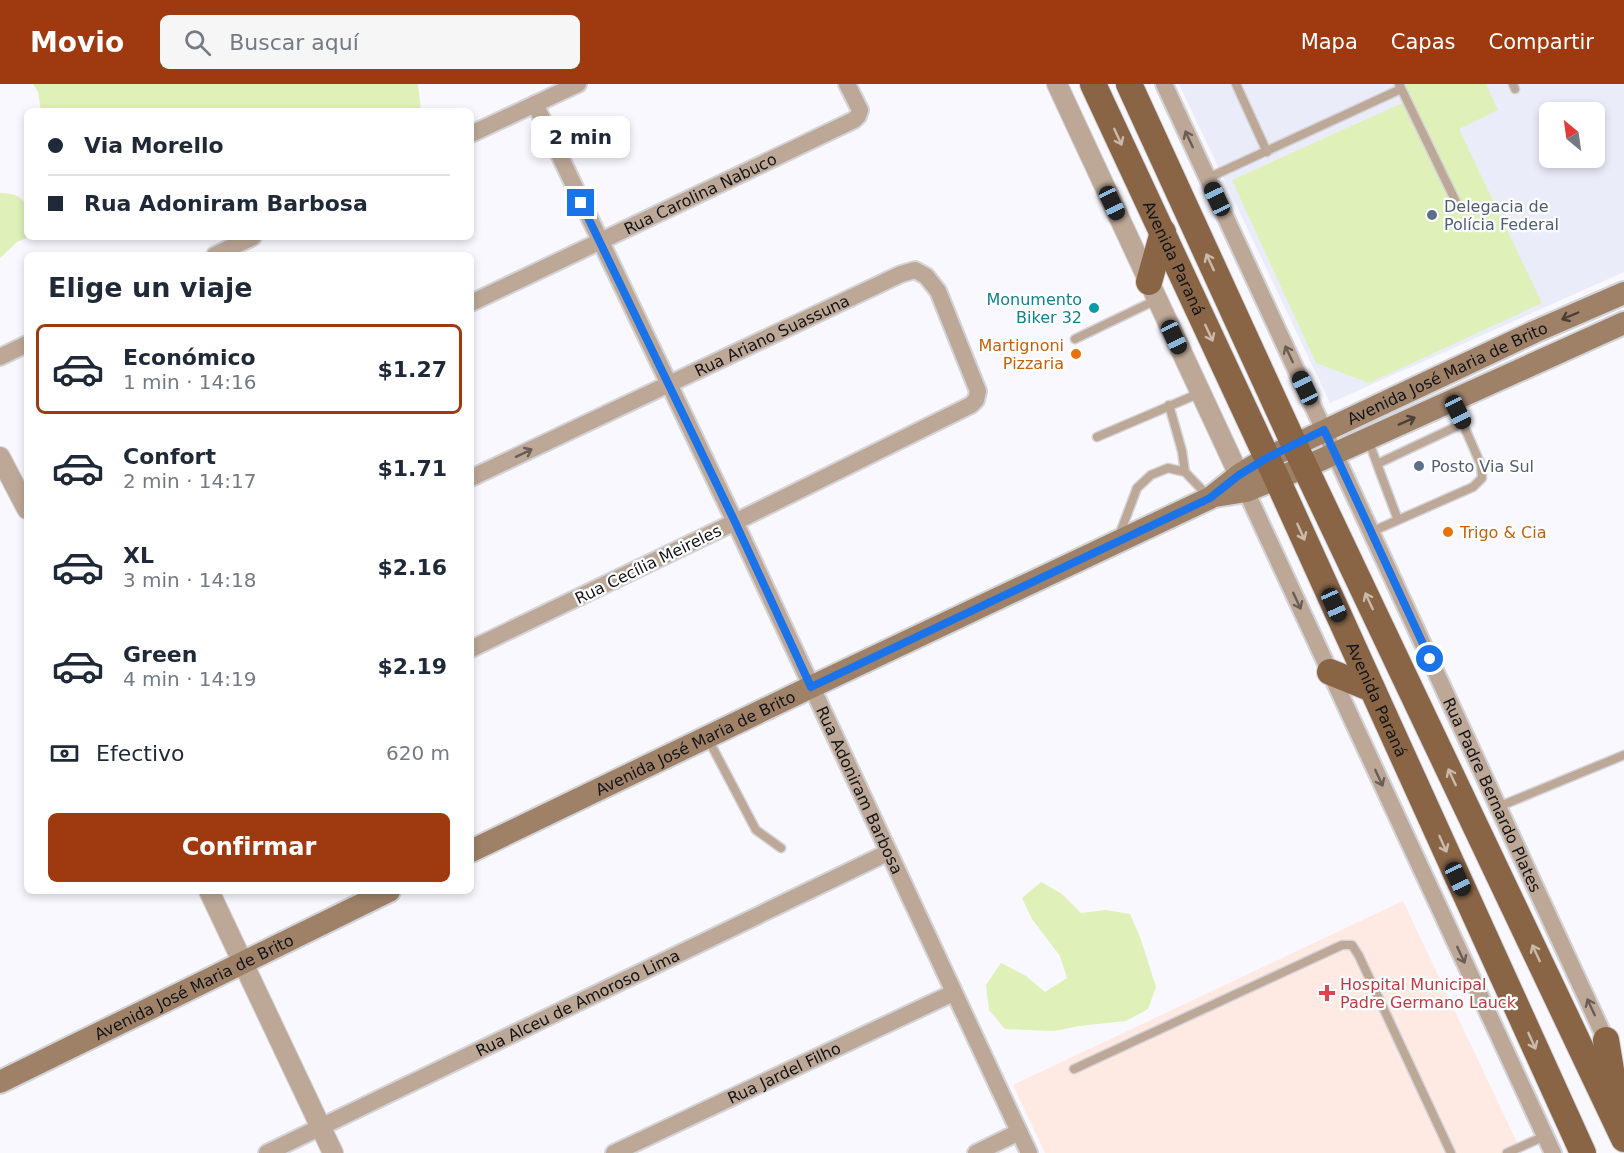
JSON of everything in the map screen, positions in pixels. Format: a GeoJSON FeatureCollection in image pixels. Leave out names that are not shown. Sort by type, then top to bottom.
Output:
{"type":"FeatureCollection","features":[{"type":"Feature","properties":{"kind":"main road","name":"Avenida Paraná"},"geometry":{"type":"LineString","coordinates":[[1093,84],[1272,468],[1583,1153]]}},
{"type":"Feature","properties":{"kind":"main road","name":"Avenida Paraná"},"geometry":{"type":"LineString","coordinates":[[1129,84],[1294,444],[1624,1139]]}},
{"type":"Feature","properties":{"kind":"main road"},"geometry":{"type":"LineString","coordinates":[[1153,291],[1163,232]]}},
{"type":"Feature","properties":{"kind":"main road","name":"Avenida José Maria de Brito"},"geometry":{"type":"LineString","coordinates":[[474,850],[1242,483],[1272,468],[1294,444],[1534,332],[1624,293]]}},
{"type":"Feature","properties":{"kind":"main road","name":"Avenida José Maria de Brito"},"geometry":{"type":"LineString","coordinates":[[1272,468],[1305,467],[1624,323]]}},
{"type":"Feature","properties":{"kind":"main road"},"geometry":{"type":"LineString","coordinates":[[1534,332],[1543,342],[1544,350],[1541,361]]}},
{"type":"Feature","properties":{"kind":"main road"},"geometry":{"type":"LineString","coordinates":[[1330,672],[1372,689]]}},
{"type":"Feature","properties":{"kind":"main road","name":"Avenida José Maria de Brito"},"geometry":{"type":"LineString","coordinates":[[0,1082],[383,894]]}},
{"type":"Feature","properties":{"kind":"main road"},"geometry":{"type":"LineString","coordinates":[[1606,1040],[1612,1085],[1624,1139]]}},
{"type":"Feature","properties":{"kind":"street"},"geometry":{"type":"LineString","coordinates":[[474,133],[578,84]]}},
{"type":"Feature","properties":{"kind":"street","name":"Rua Carolina Nabuco"},"geometry":{"type":"LineString","coordinates":[[474,302],[854,120],[860,110],[847,84]]}},
{"type":"Feature","properties":{"kind":"street","name":"Avenida Paraná"},"geometry":{"type":"LineString","coordinates":[[1057,84],[1242,483]]}},
{"type":"Feature","properties":{"kind":"street","name":"Rua Padre Bernardo Plates"},"geometry":{"type":"LineString","coordinates":[[1164,84],[1624,1080]]}},
{"type":"Feature","properties":{"kind":"street","name":"Rua Adoniram Barbosa"},"geometry":{"type":"LineString","coordinates":[[535,104],[735,522],[887,853],[1029,1153]]}},
{"type":"Feature","properties":{"kind":"street"},"geometry":{"type":"LineString","coordinates":[[222,252],[248,240]]}},
{"type":"Feature","properties":{"kind":"street","name":"Rua Ariano Suassuna"},"geometry":{"type":"LineString","coordinates":[[474,477],[902,274],[915,270],[926,276],[938,291],[978,391]]}},
{"type":"Feature","properties":{"kind":"street"},"geometry":{"type":"LineString","coordinates":[[0,357],[24,345]]}},
{"type":"Feature","properties":{"kind":"street","name":"Rua Cecília Meireles"},"geometry":{"type":"LineString","coordinates":[[474,648],[971,405],[976,400],[978,391]]}},
{"type":"Feature","properties":{"kind":"street"},"geometry":{"type":"LineString","coordinates":[[0,458],[24,503]]}},
{"type":"Feature","properties":{"kind":"street"},"geometry":{"type":"LineString","coordinates":[[1242,483],[1553,1153]]}},
{"type":"Feature","properties":{"kind":"street","name":"Rua Alceu de Amoroso Lima"},"geometry":{"type":"LineString","coordinates":[[267,1153],[887,853]]}},
{"type":"Feature","properties":{"kind":"street"},"geometry":{"type":"LineString","coordinates":[[210,894],[333,1153]]}},
{"type":"Feature","properties":{"kind":"street","name":"Rua Jardel Filho"},"geometry":{"type":"LineString","coordinates":[[614,1153],[953,993]]}},
{"type":"Feature","properties":{"kind":"street"},"geometry":{"type":"LineString","coordinates":[[976,1153],[1019,1132]]}},
{"type":"Feature","properties":{"kind":"lane"},"geometry":{"type":"LineString","coordinates":[[1236,84],[1267,152]]}},
{"type":"Feature","properties":{"kind":"lane"},"geometry":{"type":"LineString","coordinates":[[1208,178],[1400,87],[1458,206]]}},
{"type":"Feature","properties":{"kind":"lane"},"geometry":{"type":"LineString","coordinates":[[1075,339],[1153,291]]}},
{"type":"Feature","properties":{"kind":"lane"},"geometry":{"type":"LineString","coordinates":[[1097,437],[1200,393]]}},
{"type":"Feature","properties":{"kind":"lane"},"geometry":{"type":"LineString","coordinates":[[1371,532],[1473,487],[1482,478],[1481,465],[1453,401]]}},
{"type":"Feature","properties":{"kind":"lane"},"geometry":{"type":"LineString","coordinates":[[1170,405],[1185,472]]}},
{"type":"Feature","properties":{"kind":"lane"},"geometry":{"type":"LineString","coordinates":[[1377,464],[1464,423]]}},
{"type":"Feature","properties":{"kind":"lane"},"geometry":{"type":"LineString","coordinates":[[1367,438],[1398,520]]}},
{"type":"Feature","properties":{"kind":"lane"},"geometry":{"type":"LineString","coordinates":[[1117,542],[1137,488],[1151,475],[1168,468],[1185,472],[1211,497]]}},
{"type":"Feature","properties":{"kind":"lane"},"geometry":{"type":"LineString","coordinates":[[707,737],[756,830],[781,848]]}},
{"type":"Feature","properties":{"kind":"lane"},"geometry":{"type":"LineString","coordinates":[[1498,807],[1624,755]]}},
{"type":"Feature","properties":{"kind":"lane"},"geometry":{"type":"LineString","coordinates":[[1074,1070],[1342,945],[1352,945],[1450,1153]]}},
{"type":"Feature","properties":{"kind":"lane"},"geometry":{"type":"LineString","coordinates":[[1507,1153],[1545,1136]]}},
{"type":"Feature","properties":{"kind":"shaded area","name":"Delegacia de Polícia Federal"},"geometry":{"type":"Polygon","coordinates":[[[1179,84],[1624,84],[1624,272],[1330,403],[1179,84]]]}},
{"type":"Feature","properties":{"kind":"shaded area","name":"Hospital Municipal Padre Germano Lauck"},"geometry":{"type":"Polygon","coordinates":[[[1403,901],[1522,1153],[1045,1153],[1013,1085],[1403,901]]]}},
{"type":"Feature","properties":{"kind":"green space"},"geometry":{"type":"Polygon","coordinates":[[[33,84],[418,84],[421,108],[41,108],[38,92],[33,84]]]}},
{"type":"Feature","properties":{"kind":"green space"},"geometry":{"type":"Polygon","coordinates":[[[1402,84],[1486,84],[1498,110],[1459,129],[1542,303],[1369,383],[1316,363],[1232,180],[1409,100],[1402,84]]]}},
{"type":"Feature","properties":{"kind":"green space"},"geometry":{"type":"Polygon","coordinates":[[[0,193],[18,196],[23,200],[24,239],[17,242],[0,258],[0,193]]]}},
{"type":"Feature","properties":{"kind":"green space"},"geometry":{"type":"Polygon","coordinates":[[[1041,882],[1062,894],[1081,913],[1106,910],[1130,914],[1156,987],[1148,1009],[1126,1021],[1055,1031],[1005,1029],[989,1010],[986,985],[1001,963],[1026,976],[1045,992],[1067,978],[1060,956],[1032,919],[1022,898],[1041,882]]]}},
{"type":"Feature","properties":{"kind":"place","name":"Delegacia de Polícia Federal"},"geometry":{"type":"Point","coordinates":[1432,215]}},
{"type":"Feature","properties":{"kind":"place","name":"Monumento Biker 32"},"geometry":{"type":"Point","coordinates":[1094,308]}},
{"type":"Feature","properties":{"kind":"place","name":"Martignoni Pizzaria"},"geometry":{"type":"Point","coordinates":[1076,354]}},
{"type":"Feature","properties":{"kind":"place","name":"Posto Via Sul"},"geometry":{"type":"Point","coordinates":[1419,466]}},
{"type":"Feature","properties":{"kind":"place","name":"Trigo & Cia"},"geometry":{"type":"Point","coordinates":[1448,532]}},
{"type":"Feature","properties":{"kind":"place","name":"Hospital Municipal Padre Germano Lauck"},"geometry":{"type":"Point","coordinates":[1327,993]}},
{"type":"Feature","properties":{"kind":"route"},"geometry":{"type":"LineString","coordinates":[[581,203],[735,522],[811,687],[1210,498],[1239,475],[1267,458],[1324,430],[1430,659]]}}]}
